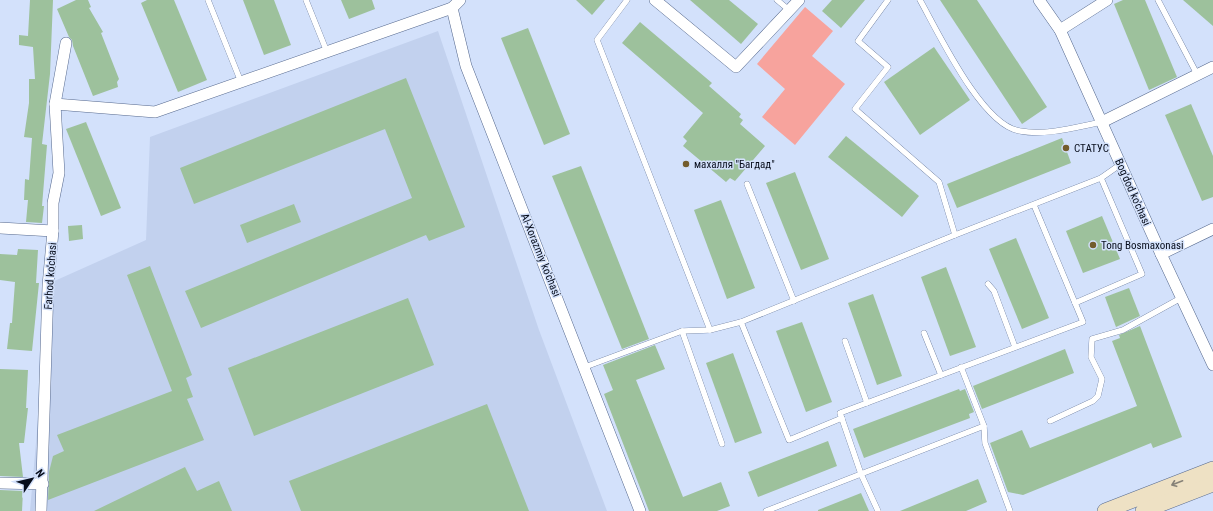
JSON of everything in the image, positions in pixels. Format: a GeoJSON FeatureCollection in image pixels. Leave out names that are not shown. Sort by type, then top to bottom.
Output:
{"type":"FeatureCollection","features":[{"type":"Feature","properties":{"kind":"main road"},"geometry":{"type":"LineString","coordinates":[[1105,511],[1213,469]]}},
{"type":"Feature","properties":{"kind":"main road"},"geometry":{"type":"LineString","coordinates":[[1143,511],[1213,484]]}},
{"type":"Feature","properties":{"kind":"street"},"geometry":{"type":"LineString","coordinates":[[55,104],[155,112],[452,8],[460,0]]}},
{"type":"Feature","properties":{"kind":"street"},"geometry":{"type":"LineString","coordinates":[[655,0],[736,67],[799,0]]}},
{"type":"Feature","properties":{"kind":"street","name":"Bog'dod ko'chasi"},"geometry":{"type":"LineString","coordinates":[[1039,0],[1060,30],[1181,298],[1213,365]]}},
{"type":"Feature","properties":{"kind":"street"},"geometry":{"type":"LineString","coordinates":[[1060,30],[1107,0]]}},
{"type":"Feature","properties":{"kind":"street","name":"Al-Xorazmiy ko'chasi"},"geometry":{"type":"LineString","coordinates":[[452,8],[466,66],[585,367],[640,511]]}},
{"type":"Feature","properties":{"kind":"street","name":"Farhod ko'chasi"},"geometry":{"type":"LineString","coordinates":[[41,511],[48,286],[53,231],[53,203],[58,173],[55,104],[66,43]]}},
{"type":"Feature","properties":{"kind":"street"},"geometry":{"type":"LineString","coordinates":[[1102,122],[1198,76],[1213,67]]}},
{"type":"Feature","properties":{"kind":"street"},"geometry":{"type":"LineString","coordinates":[[0,228],[53,231]]}},
{"type":"Feature","properties":{"kind":"street"},"geometry":{"type":"LineString","coordinates":[[1161,254],[1213,229]]}},
{"type":"Feature","properties":{"kind":"street"},"geometry":{"type":"LineString","coordinates":[[0,483],[43,484]]}},
{"type":"Feature","properties":{"kind":"lane"},"geometry":{"type":"LineString","coordinates":[[208,0],[241,82]]}},
{"type":"Feature","properties":{"kind":"lane"},"geometry":{"type":"LineString","coordinates":[[306,0],[327,52]]}},
{"type":"Feature","properties":{"kind":"lane"},"geometry":{"type":"LineString","coordinates":[[627,0],[597,40],[710,330]]}},
{"type":"Feature","properties":{"kind":"lane"},"geometry":{"type":"LineString","coordinates":[[777,0],[789,10]]}},
{"type":"Feature","properties":{"kind":"lane"},"geometry":{"type":"LineString","coordinates":[[888,0],[858,41],[888,67],[855,109],[939,182],[955,235]]}},
{"type":"Feature","properties":{"kind":"lane"},"geometry":{"type":"LineString","coordinates":[[920,0],[973,92],[984,108],[999,121],[1018,131],[1032,133],[1102,122]]}},
{"type":"Feature","properties":{"kind":"lane"},"geometry":{"type":"LineString","coordinates":[[1158,0],[1198,76]]}},
{"type":"Feature","properties":{"kind":"lane"},"geometry":{"type":"LineString","coordinates":[[585,367],[682,331],[710,330],[741,322],[955,235],[1101,178],[1121,163]]}},
{"type":"Feature","properties":{"kind":"lane"},"geometry":{"type":"LineString","coordinates":[[1075,303],[1142,274],[1101,178]]}},
{"type":"Feature","properties":{"kind":"lane"},"geometry":{"type":"LineString","coordinates":[[747,184],[794,301]]}},
{"type":"Feature","properties":{"kind":"lane"},"geometry":{"type":"LineString","coordinates":[[878,511],[862,474],[840,414],[1083,322],[1034,205]]}},
{"type":"Feature","properties":{"kind":"lane"},"geometry":{"type":"LineString","coordinates":[[988,284],[994,291],[1015,347]]}},
{"type":"Feature","properties":{"kind":"lane"},"geometry":{"type":"LineString","coordinates":[[1050,421],[1094,401],[1098,396],[1102,379],[1091,357],[1092,338],[1123,330],[1181,298]]}},
{"type":"Feature","properties":{"kind":"lane"},"geometry":{"type":"LineString","coordinates":[[741,322],[789,440],[842,418]]}},
{"type":"Feature","properties":{"kind":"lane"},"geometry":{"type":"LineString","coordinates":[[682,331],[722,444]]}},
{"type":"Feature","properties":{"kind":"lane"},"geometry":{"type":"LineString","coordinates":[[924,333],[941,375]]}},
{"type":"Feature","properties":{"kind":"lane"},"geometry":{"type":"LineString","coordinates":[[845,342],[867,403]]}},
{"type":"Feature","properties":{"kind":"lane"},"geometry":{"type":"LineString","coordinates":[[961,367],[984,426],[984,444],[1010,511]]}},
{"type":"Feature","properties":{"kind":"lane"},"geometry":{"type":"LineString","coordinates":[[766,511],[984,426]]}},
{"type":"Feature","properties":{"kind":"shaded area"},"geometry":{"type":"Polygon","coordinates":[[[805,7],[833,31],[812,56],[845,84],[795,145],[762,117],[785,89],[757,64],[805,7]]]}},
{"type":"Feature","properties":{"kind":"shaded area"},"geometry":{"type":"Polygon","coordinates":[[[438,31],[539,330],[607,511],[30,511],[50,283],[146,240],[150,137],[438,31]]]}},
{"type":"Feature","properties":{"kind":"building"},"geometry":{"type":"Polygon","coordinates":[[[30,0],[53,0],[50,74],[42,144],[47,145],[42,223],[26,222],[28,200],[24,200],[25,179],[29,180],[32,138],[24,137],[29,103],[29,79],[35,79],[33,47],[19,45],[19,35],[28,36],[30,0]]]}},
{"type":"Feature","properties":{"kind":"building"},"geometry":{"type":"Polygon","coordinates":[[[76,0],[88,0],[91,7],[89,8],[103,32],[101,33],[119,79],[117,82],[118,87],[93,96],[72,40],[69,37],[57,9],[76,0]]]}},
{"type":"Feature","properties":{"kind":"building"},"geometry":{"type":"Polygon","coordinates":[[[147,0],[174,0],[207,80],[178,92],[141,3],[147,0]]]}},
{"type":"Feature","properties":{"kind":"building"},"geometry":{"type":"Polygon","coordinates":[[[243,0],[274,0],[291,45],[264,55],[243,0]]]}},
{"type":"Feature","properties":{"kind":"building"},"geometry":{"type":"Polygon","coordinates":[[[341,0],[372,0],[375,9],[349,19],[341,0]]]}},
{"type":"Feature","properties":{"kind":"building"},"geometry":{"type":"Polygon","coordinates":[[[576,0],[605,0],[592,15],[576,0]]]}},
{"type":"Feature","properties":{"kind":"building"},"geometry":{"type":"Polygon","coordinates":[[[690,0],[729,0],[758,24],[741,44],[690,0]]]}},
{"type":"Feature","properties":{"kind":"building"},"geometry":{"type":"Polygon","coordinates":[[[832,0],[865,0],[841,28],[822,11],[832,0]]]}},
{"type":"Feature","properties":{"kind":"building"},"geometry":{"type":"Polygon","coordinates":[[[940,0],[977,0],[1047,107],[1022,124],[940,0]]]}},
{"type":"Feature","properties":{"kind":"building"},"geometry":{"type":"Polygon","coordinates":[[[1123,0],[1145,0],[1177,77],[1149,90],[1114,4],[1123,0]]]}},
{"type":"Feature","properties":{"kind":"building"},"geometry":{"type":"Polygon","coordinates":[[[1183,0],[1213,0],[1213,26],[1183,0]]]}},
{"type":"Feature","properties":{"kind":"building"},"geometry":{"type":"Polygon","coordinates":[[[640,22],[712,83],[709,86],[741,114],[739,117],[743,120],[740,124],[765,146],[735,181],[730,178],[726,182],[683,146],[687,141],[683,137],[703,113],[622,43],[640,22]]]}},
{"type":"Feature","properties":{"kind":"building"},"geometry":{"type":"Polygon","coordinates":[[[528,28],[570,134],[544,145],[501,38],[528,28]]]}},
{"type":"Feature","properties":{"kind":"building"},"geometry":{"type":"Polygon","coordinates":[[[934,47],[970,100],[920,135],[884,82],[934,47]]]}},
{"type":"Feature","properties":{"kind":"building"},"geometry":{"type":"Polygon","coordinates":[[[406,78],[465,227],[429,241],[426,235],[201,328],[185,291],[412,198],[385,129],[194,204],[180,168],[406,78]]]}},
{"type":"Feature","properties":{"kind":"building"},"geometry":{"type":"Polygon","coordinates":[[[1191,104],[1213,156],[1213,197],[1202,201],[1165,115],[1191,104]]]}},
{"type":"Feature","properties":{"kind":"building"},"geometry":{"type":"Polygon","coordinates":[[[86,122],[121,208],[101,216],[66,129],[86,122]]]}},
{"type":"Feature","properties":{"kind":"building"},"geometry":{"type":"Polygon","coordinates":[[[846,136],[919,196],[902,217],[828,157],[846,136]]]}},
{"type":"Feature","properties":{"kind":"building"},"geometry":{"type":"Polygon","coordinates":[[[1062,138],[1071,163],[957,208],[947,184],[1062,138]]]}},
{"type":"Feature","properties":{"kind":"building"},"geometry":{"type":"Polygon","coordinates":[[[581,166],[649,339],[622,349],[552,176],[581,166]]]}},
{"type":"Feature","properties":{"kind":"building"},"geometry":{"type":"Polygon","coordinates":[[[795,172],[829,259],[801,270],[766,183],[795,172]]]}},
{"type":"Feature","properties":{"kind":"building"},"geometry":{"type":"Polygon","coordinates":[[[721,200],[755,288],[727,299],[694,210],[721,200]]]}},
{"type":"Feature","properties":{"kind":"building"},"geometry":{"type":"Polygon","coordinates":[[[294,204],[301,222],[247,243],[240,225],[294,204]]]}},
{"type":"Feature","properties":{"kind":"building","name":"Tong Bosmaxonasi"},"geometry":{"type":"Polygon","coordinates":[[[1102,216],[1120,259],[1083,273],[1066,231],[1102,216]]]}},
{"type":"Feature","properties":{"kind":"building"},"geometry":{"type":"Polygon","coordinates":[[[82,225],[83,239],[69,241],[68,226],[82,225]]]}},
{"type":"Feature","properties":{"kind":"building"},"geometry":{"type":"Polygon","coordinates":[[[1016,238],[1049,318],[1022,329],[989,249],[1016,238]]]}},
{"type":"Feature","properties":{"kind":"building"},"geometry":{"type":"Polygon","coordinates":[[[18,249],[38,250],[36,283],[39,283],[32,351],[7,349],[10,323],[12,323],[15,282],[0,280],[0,254],[17,255],[18,249]]]}},
{"type":"Feature","properties":{"kind":"building"},"geometry":{"type":"Polygon","coordinates":[[[150,266],[192,375],[186,378],[193,397],[187,399],[204,440],[48,500],[49,472],[53,456],[64,451],[57,435],[172,391],[127,275],[150,266]]]}},
{"type":"Feature","properties":{"kind":"building"},"geometry":{"type":"Polygon","coordinates":[[[946,267],[976,347],[950,356],[921,277],[946,267]]]}},
{"type":"Feature","properties":{"kind":"building"},"geometry":{"type":"Polygon","coordinates":[[[1129,288],[1140,316],[1116,327],[1105,297],[1129,288]]]}},
{"type":"Feature","properties":{"kind":"building"},"geometry":{"type":"Polygon","coordinates":[[[873,294],[902,376],[877,385],[848,303],[873,294]]]}},
{"type":"Feature","properties":{"kind":"building"},"geometry":{"type":"Polygon","coordinates":[[[408,298],[434,365],[254,436],[228,368],[408,298]]]}},
{"type":"Feature","properties":{"kind":"building"},"geometry":{"type":"Polygon","coordinates":[[[802,322],[832,402],[806,412],[776,331],[802,322]]]}},
{"type":"Feature","properties":{"kind":"building"},"geometry":{"type":"Polygon","coordinates":[[[1140,326],[1182,437],[1153,448],[1151,443],[1023,495],[1008,492],[990,443],[1022,430],[1030,448],[1137,406],[1112,341],[1120,338],[1119,335],[1140,326]]]}},
{"type":"Feature","properties":{"kind":"building"},"geometry":{"type":"Polygon","coordinates":[[[655,345],[665,369],[636,380],[683,497],[721,482],[730,506],[717,511],[649,511],[604,394],[613,390],[603,365],[655,345]]]}},
{"type":"Feature","properties":{"kind":"building"},"geometry":{"type":"Polygon","coordinates":[[[1065,349],[1074,373],[982,409],[973,386],[1065,349]]]}},
{"type":"Feature","properties":{"kind":"building"},"geometry":{"type":"Polygon","coordinates":[[[733,353],[762,433],[735,443],[706,363],[733,353]]]}},
{"type":"Feature","properties":{"kind":"building"},"geometry":{"type":"Polygon","coordinates":[[[0,369],[28,370],[26,408],[28,408],[24,443],[19,443],[23,477],[0,476],[0,369]]]}},
{"type":"Feature","properties":{"kind":"building"},"geometry":{"type":"Polygon","coordinates":[[[959,389],[960,391],[965,389],[974,412],[969,414],[970,418],[864,458],[853,429],[959,389]]]}},
{"type":"Feature","properties":{"kind":"building"},"geometry":{"type":"Polygon","coordinates":[[[487,404],[529,511],[301,511],[289,481],[487,404]]]}},
{"type":"Feature","properties":{"kind":"building"},"geometry":{"type":"Polygon","coordinates":[[[828,441],[837,466],[758,497],[748,472],[828,441]]]}},
{"type":"Feature","properties":{"kind":"building"},"geometry":{"type":"Polygon","coordinates":[[[185,467],[197,491],[219,481],[232,511],[94,511],[185,467]]]}},
{"type":"Feature","properties":{"kind":"building"},"geometry":{"type":"Polygon","coordinates":[[[978,479],[987,502],[966,511],[900,511],[978,479]]]}},
{"type":"Feature","properties":{"kind":"building"},"geometry":{"type":"Polygon","coordinates":[[[0,490],[23,491],[22,511],[0,511],[0,490]]]}},
{"type":"Feature","properties":{"kind":"building"},"geometry":{"type":"Polygon","coordinates":[[[861,493],[869,511],[818,511],[818,510],[861,493]]]}},
{"type":"Feature","properties":{"kind":"place","name":"СТАТУС"},"geometry":{"type":"Point","coordinates":[1066,148]}},
{"type":"Feature","properties":{"kind":"place","name":"махалля \"Багдад\""},"geometry":{"type":"Point","coordinates":[686,164]}},
{"type":"Feature","properties":{"kind":"place","name":"Tong Bosmaxonasi"},"geometry":{"type":"Point","coordinates":[1093,245]}}]}
